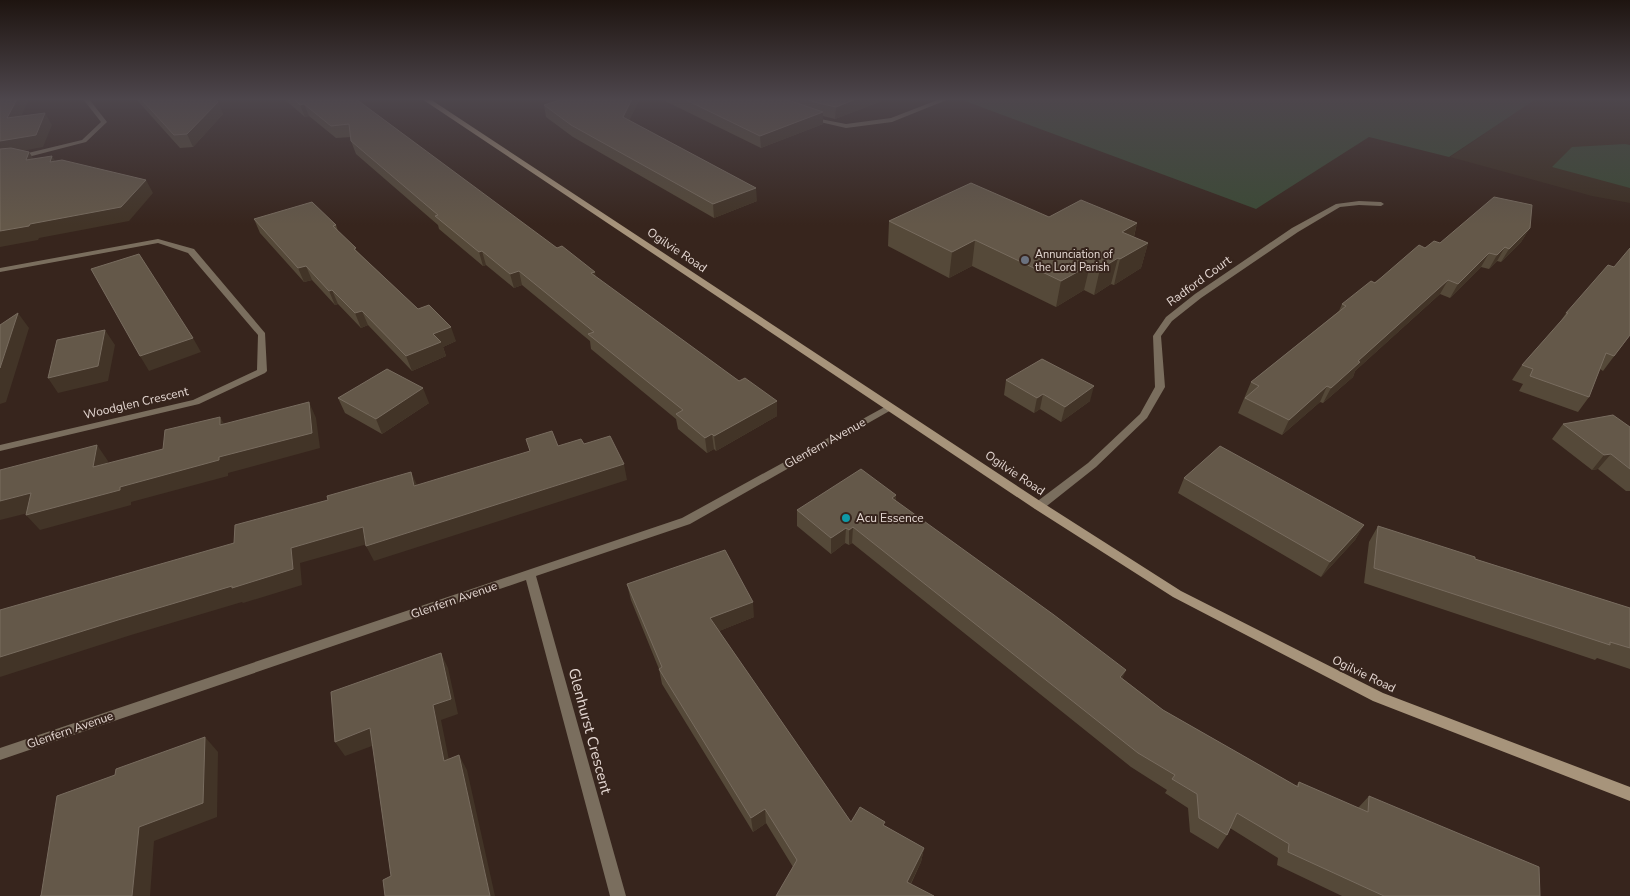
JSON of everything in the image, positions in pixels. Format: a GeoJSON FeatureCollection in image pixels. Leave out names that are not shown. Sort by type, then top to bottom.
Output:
{"type":"FeatureCollection","features":[{"type":"Feature","properties":{"kind":"street"},"geometry":{"type":"LineString","coordinates":[[0,159],[28,155],[84,141]]}},
{"type":"Feature","properties":{"kind":"street","name":"Ogilvie Road"},"geometry":{"type":"LineString","coordinates":[[487,141],[1039,506],[1177,594],[1378,697],[1630,794]]}},
{"type":"Feature","properties":{"kind":"street","name":"Radford Court"},"geometry":{"type":"LineString","coordinates":[[1039,506],[1092,465],[1144,416],[1160,386],[1157,336],[1169,319],[1198,296],[1295,230],[1338,205],[1359,203],[1381,204]]}},
{"type":"Feature","properties":{"kind":"street","name":"Woodglen Crescent"},"geometry":{"type":"LineString","coordinates":[[0,270],[158,241],[191,251],[262,335],[262,371],[196,402],[0,448]]}},
{"type":"Feature","properties":{"kind":"street","name":"Glenfern Avenue"},"geometry":{"type":"LineString","coordinates":[[0,754],[686,520],[890,406]]}},
{"type":"Feature","properties":{"kind":"street","name":"Glenhurst Crescent"},"geometry":{"type":"LineString","coordinates":[[530,574],[618,896]]}},
{"type":"Feature","properties":{"kind":"shaded area"},"geometry":{"type":"Polygon","coordinates":[[[1474,141],[1630,141],[1630,203],[1592,196],[1450,157],[1474,141]]]}},
{"type":"Feature","properties":{"kind":"green space"},"geometry":{"type":"Polygon","coordinates":[[[1072,141],[1363,141],[1256,209],[1072,141]]]}},
{"type":"Feature","properties":{"kind":"green space"},"geometry":{"type":"Polygon","coordinates":[[[1384,141],[1473,141],[1449,157],[1384,141]]]}},
{"type":"Feature","properties":{"kind":"green space"},"geometry":{"type":"Polygon","coordinates":[[[1630,145],[1630,188],[1552,167],[1572,147],[1630,145]]]}},
{"type":"Feature","properties":{"kind":"building"},"geometry":{"type":"Polygon","coordinates":[[[351,141],[412,141],[557,248],[562,246],[595,272],[591,273],[739,381],[745,378],[777,401],[714,436],[712,434],[705,438],[676,414],[683,410],[588,334],[594,332],[519,271],[510,274],[482,251],[479,252],[435,216],[438,215],[351,141]]]}},
{"type":"Feature","properties":{"kind":"building"},"geometry":{"type":"Polygon","coordinates":[[[599,141],[668,141],[756,188],[713,204],[599,141]]]}},
{"type":"Feature","properties":{"kind":"building"},"geometry":{"type":"Polygon","coordinates":[[[11,148],[29,152],[26,160],[52,156],[50,162],[62,160],[146,180],[121,207],[0,231],[0,149],[11,148]]]}},
{"type":"Feature","properties":{"kind":"building"},"geometry":{"type":"Polygon","coordinates":[[[971,183],[1049,217],[1081,200],[1137,223],[1122,232],[1148,243],[1100,269],[1090,265],[1061,281],[975,240],[952,252],[889,221],[971,183]]]}},
{"type":"Feature","properties":{"kind":"building"},"geometry":{"type":"Polygon","coordinates":[[[1494,197],[1532,205],[1530,228],[1509,249],[1505,247],[1497,255],[1489,253],[1458,284],[1448,280],[1358,361],[1360,362],[1331,388],[1327,386],[1289,420],[1245,398],[1259,386],[1251,382],[1346,306],[1342,304],[1371,281],[1375,283],[1419,245],[1425,248],[1434,241],[1440,243],[1494,197]]]}},
{"type":"Feature","properties":{"kind":"building"},"geometry":{"type":"Polygon","coordinates":[[[312,202],[336,225],[333,226],[356,248],[354,249],[418,309],[429,305],[451,327],[433,334],[441,342],[406,356],[362,311],[355,313],[332,290],[329,291],[306,266],[298,268],[254,219],[312,202]]]}},
{"type":"Feature","properties":{"kind":"building"},"geometry":{"type":"Polygon","coordinates":[[[1630,248],[1630,335],[1614,356],[1606,353],[1589,397],[1530,376],[1533,369],[1522,365],[1608,265],[1614,267],[1630,248]]]}},
{"type":"Feature","properties":{"kind":"building"},"geometry":{"type":"Polygon","coordinates":[[[139,254],[193,338],[140,356],[91,269],[139,254]]]}},
{"type":"Feature","properties":{"kind":"building"},"geometry":{"type":"Polygon","coordinates":[[[18,313],[0,368],[0,325],[18,313]]]}},
{"type":"Feature","properties":{"kind":"building"},"geometry":{"type":"Polygon","coordinates":[[[105,330],[98,366],[48,378],[57,340],[105,330]]]}},
{"type":"Feature","properties":{"kind":"building"},"geometry":{"type":"Polygon","coordinates":[[[1042,359],[1094,386],[1065,407],[1043,394],[1037,398],[1006,380],[1042,359]]]}},
{"type":"Feature","properties":{"kind":"building"},"geometry":{"type":"Polygon","coordinates":[[[387,369],[423,388],[376,419],[338,398],[387,369]]]}},
{"type":"Feature","properties":{"kind":"building"},"geometry":{"type":"Polygon","coordinates":[[[309,402],[312,433],[219,457],[219,460],[120,487],[120,490],[26,515],[31,493],[0,501],[0,470],[97,445],[93,467],[163,449],[165,430],[220,417],[220,425],[309,402]]]}},
{"type":"Feature","properties":{"kind":"building"},"geometry":{"type":"Polygon","coordinates":[[[1613,415],[1630,427],[1630,469],[1611,454],[1604,455],[1563,424],[1613,415]]]}},
{"type":"Feature","properties":{"kind":"building"},"geometry":{"type":"Polygon","coordinates":[[[552,431],[558,446],[581,439],[584,444],[610,436],[624,464],[366,546],[363,527],[291,548],[293,569],[0,657],[0,610],[234,543],[235,525],[328,500],[327,496],[411,472],[414,486],[530,451],[526,439],[552,431]]]}},
{"type":"Feature","properties":{"kind":"building"},"geometry":{"type":"Polygon","coordinates":[[[1220,446],[1364,525],[1330,562],[1184,478],[1220,446]]]}},
{"type":"Feature","properties":{"kind":"building"},"geometry":{"type":"Polygon","coordinates":[[[861,469],[896,495],[892,498],[1054,615],[1126,670],[1120,677],[1163,710],[1298,787],[1299,782],[1368,812],[1369,796],[1539,867],[1540,896],[1384,896],[1288,852],[1289,844],[1237,813],[1227,835],[1199,818],[1197,794],[1172,779],[1175,775],[1138,753],[853,527],[849,530],[846,528],[831,538],[797,510],[861,469]]]}},
{"type":"Feature","properties":{"kind":"building"},"geometry":{"type":"Polygon","coordinates":[[[1378,526],[1630,608],[1630,648],[1610,642],[1610,645],[1374,568],[1378,526]]]}},
{"type":"Feature","properties":{"kind":"building"},"geometry":{"type":"Polygon","coordinates":[[[725,550],[753,602],[710,618],[851,822],[860,807],[885,822],[883,825],[924,848],[907,882],[934,896],[776,896],[797,860],[765,809],[751,818],[659,669],[662,667],[627,584],[725,550]]]}},
{"type":"Feature","properties":{"kind":"building"},"geometry":{"type":"Polygon","coordinates":[[[441,653],[451,699],[433,705],[444,761],[459,755],[490,896],[385,896],[383,880],[391,876],[370,728],[335,742],[331,692],[441,653]]]}},
{"type":"Feature","properties":{"kind":"building"},"geometry":{"type":"Polygon","coordinates":[[[205,737],[203,803],[139,827],[132,896],[41,896],[57,796],[115,775],[116,769],[205,737]]]}},
{"type":"Feature","properties":{"kind":"place","name":"Annunciation of the Lord Parish"},"geometry":{"type":"Point","coordinates":[1025,260]}},
{"type":"Feature","properties":{"kind":"place","name":"Acu Essence"},"geometry":{"type":"Point","coordinates":[846,518]}}]}
